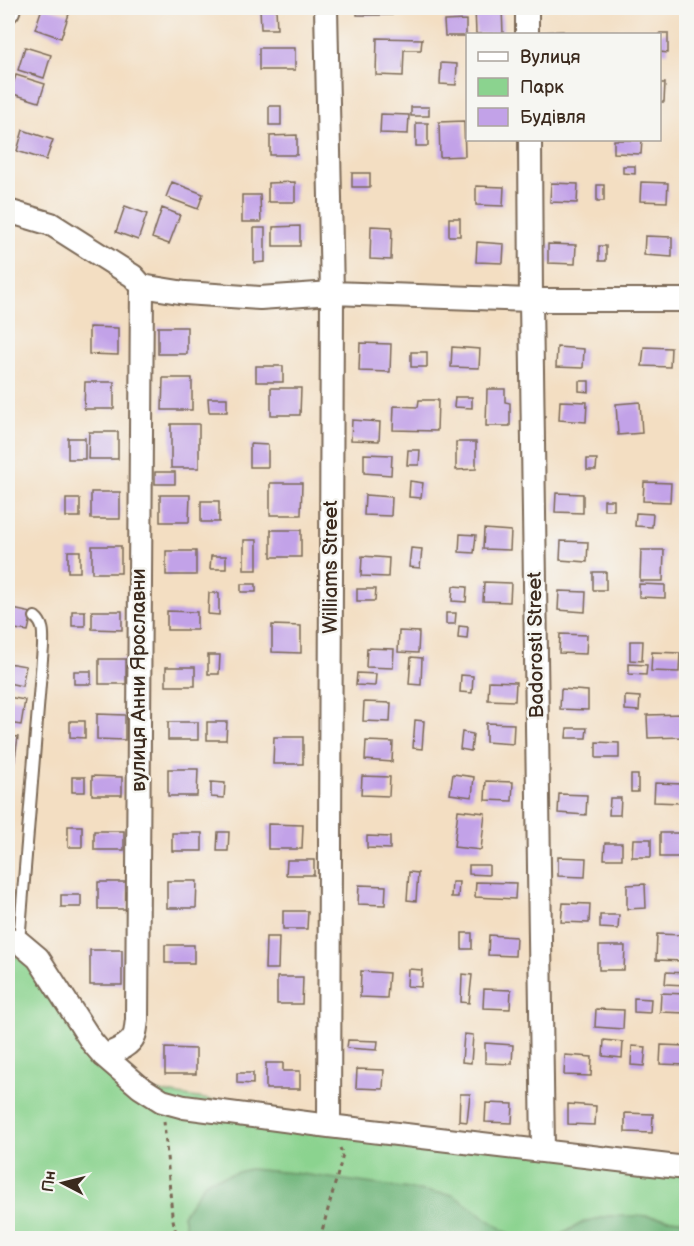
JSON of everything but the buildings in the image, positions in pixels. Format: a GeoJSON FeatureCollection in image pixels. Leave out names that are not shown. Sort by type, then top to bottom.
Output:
{"type":"FeatureCollection","features":[{"type":"Feature","properties":{"kind":"street","name":"Williams Street"},"geometry":{"type":"LineString","coordinates":[[326,8],[332,293],[328,1126]]}},
{"type":"Feature","properties":{"kind":"street"},"geometry":{"type":"LineString","coordinates":[[527,8],[527,33]]}},
{"type":"Feature","properties":{"kind":"street","name":"Badorosti Street"},"geometry":{"type":"LineString","coordinates":[[530,141],[543,1151]]}},
{"type":"Feature","properties":{"kind":"street"},"geometry":{"type":"LineString","coordinates":[[8,211],[51,224],[133,276],[142,286],[185,293],[260,298],[332,293],[531,300],[687,300]]}},
{"type":"Feature","properties":{"kind":"street","name":"вулиця Анни Ярославни"},"geometry":{"type":"LineString","coordinates":[[104,1056],[128,1044],[135,1035],[137,1020],[142,286]]}},
{"type":"Feature","properties":{"kind":"street"},"geometry":{"type":"LineString","coordinates":[[13,940],[38,958],[92,1042],[104,1056],[140,1087],[162,1101],[184,1107],[328,1126],[687,1168]]}},
{"type":"Feature","properties":{"kind":"lane"},"geometry":{"type":"LineString","coordinates":[[13,940],[43,647],[42,627],[35,617]]}},
{"type":"Feature","properties":{"kind":"path"},"geometry":{"type":"LineString","coordinates":[[162,1101],[171,1215],[177,1239]]}},
{"type":"Feature","properties":{"kind":"path"},"geometry":{"type":"LineString","coordinates":[[320,1239],[343,1155],[328,1126]]}},
{"type":"Feature","properties":{"kind":"green space"},"geometry":{"type":"Polygon","coordinates":[[[8,954],[32,966],[127,1087],[686,1174],[686,1221],[645,1216],[584,1222],[555,1238],[539,1238],[183,1215],[188,1238],[8,1238],[8,954]]]}},
{"type":"Feature","properties":{"kind":"green space"},"geometry":{"type":"Polygon","coordinates":[[[249,1169],[453,1195],[513,1237],[539,1238],[188,1238],[183,1215],[206,1181],[249,1169]]]}},
{"type":"Feature","properties":{"kind":"green space"},"geometry":{"type":"Polygon","coordinates":[[[608,1216],[645,1216],[686,1221],[686,1238],[555,1238],[584,1222],[608,1216]]]}}]}
